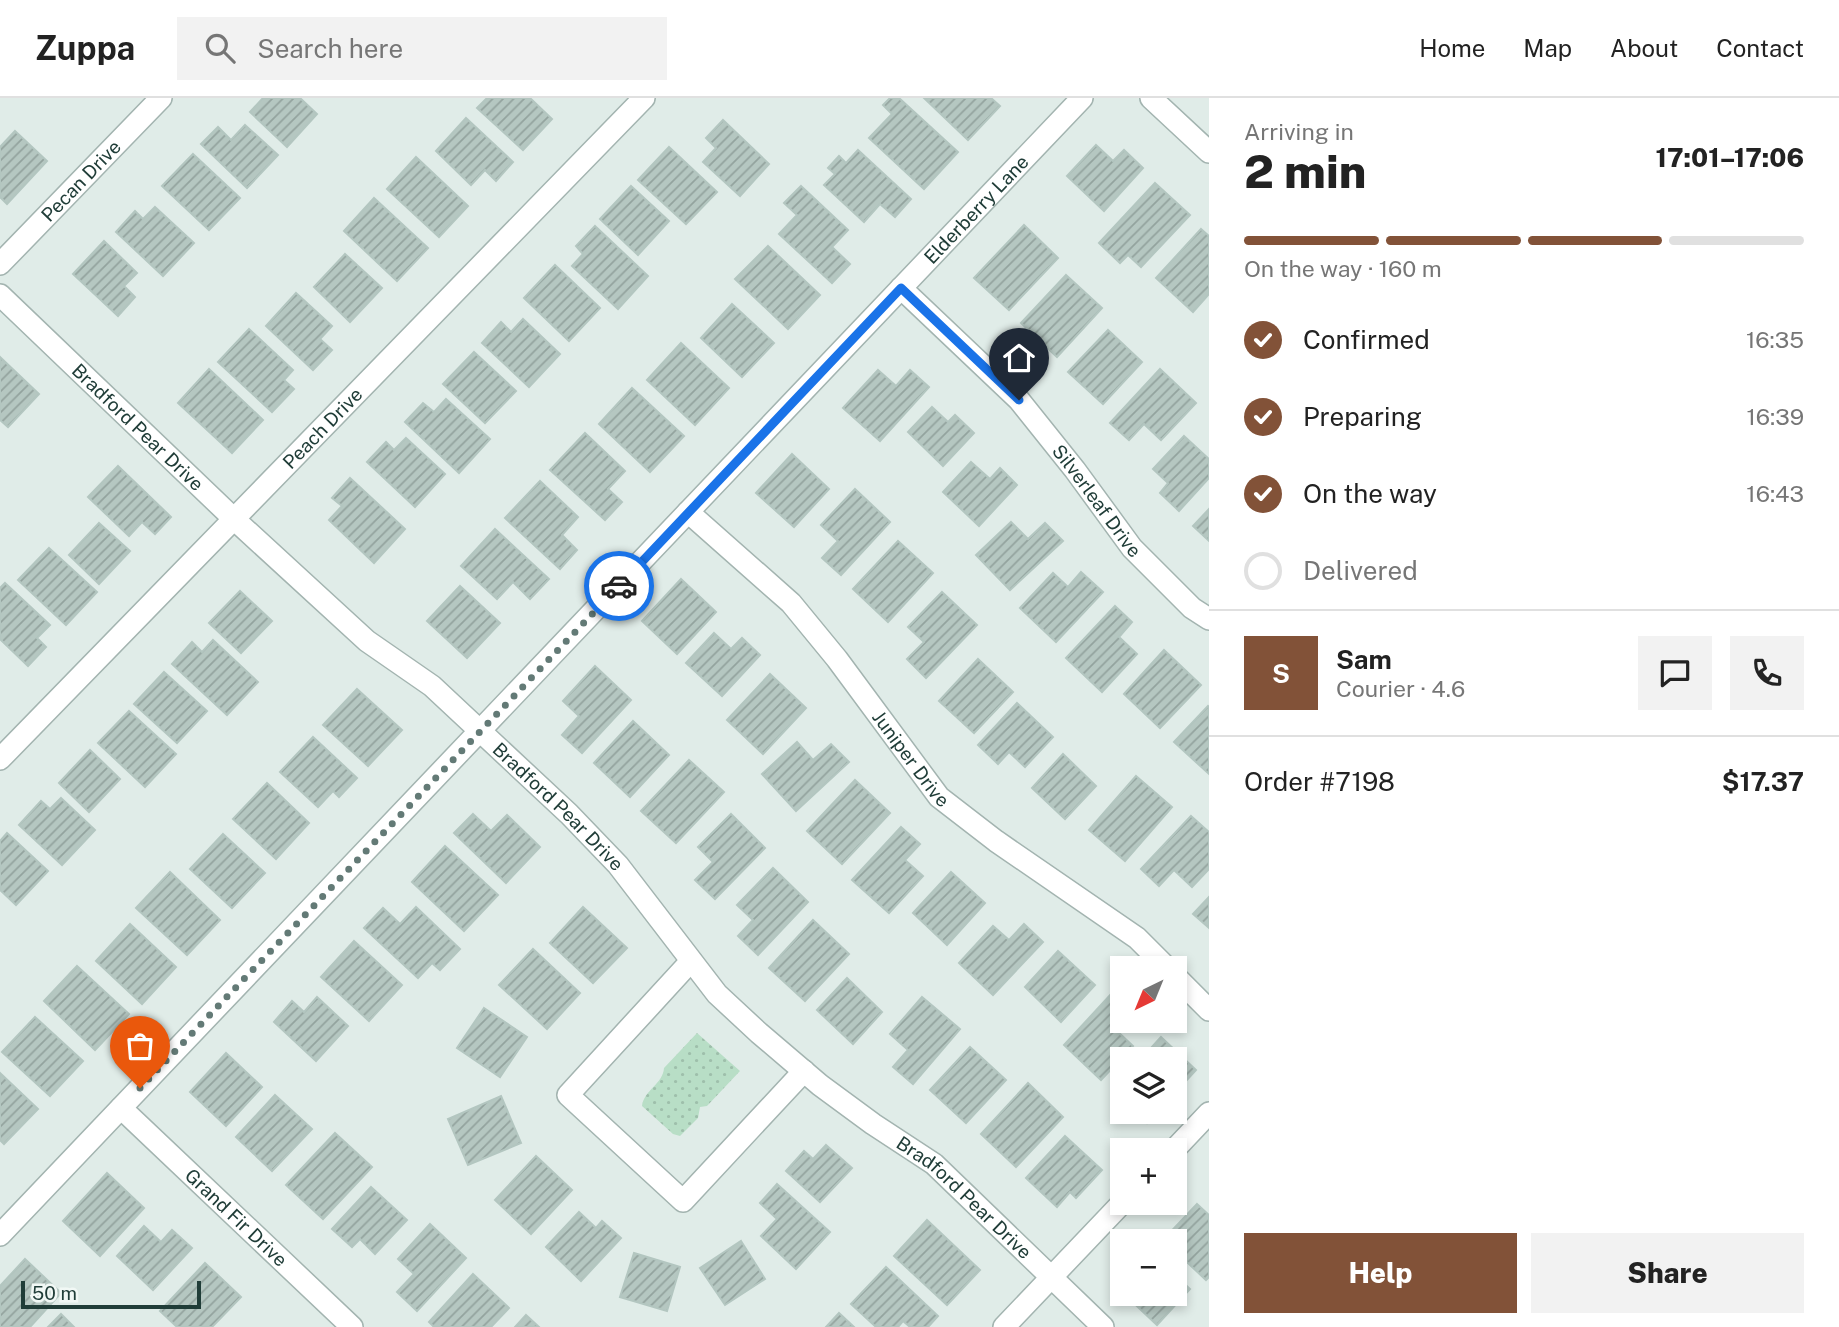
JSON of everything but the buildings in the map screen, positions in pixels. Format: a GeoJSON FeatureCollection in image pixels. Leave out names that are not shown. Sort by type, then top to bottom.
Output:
{"type":"FeatureCollection","features":[{"type":"Feature","properties":{"kind":"street","name":"Pecan Drive"},"geometry":{"type":"LineString","coordinates":[[0,264],[161,98]]}},
{"type":"Feature","properties":{"kind":"street","name":"Peach Drive"},"geometry":{"type":"LineString","coordinates":[[0,760],[644,98]]}},
{"type":"Feature","properties":{"kind":"street","name":"Elderberry Lane"},"geometry":{"type":"LineString","coordinates":[[0,1235],[1082,98]]}},
{"type":"Feature","properties":{"kind":"street"},"geometry":{"type":"LineString","coordinates":[[1151,98],[1209,152]]}},
{"type":"Feature","properties":{"kind":"street","name":"Silverleaf Drive"},"geometry":{"type":"LineString","coordinates":[[901,288],[1019,400],[1132,548],[1192,608],[1209,619]]}},
{"type":"Feature","properties":{"kind":"street","name":"Bradford Pear Drive"},"geometry":{"type":"LineString","coordinates":[[0,295],[234,519],[367,641],[432,686],[569,814],[618,865],[716,993],[804,1071],[873,1124],[934,1164],[1103,1327]]}},
{"type":"Feature","properties":{"kind":"street","name":"Juniper Drive"},"geometry":{"type":"LineString","coordinates":[[688,512],[791,603],[837,659],[939,797],[996,841],[1137,938],[1155,956]]}},
{"type":"Feature","properties":{"kind":"street"},"geometry":{"type":"LineString","coordinates":[[691,961],[568,1095],[682,1201],[804,1071]]}},
{"type":"Feature","properties":{"kind":"street"},"geometry":{"type":"LineString","coordinates":[[1187,988],[1209,1010]]}},
{"type":"Feature","properties":{"kind":"street","name":"Grand Fir Drive"},"geometry":{"type":"LineString","coordinates":[[121,1108],[352,1327]]}},
{"type":"Feature","properties":{"kind":"street"},"geometry":{"type":"LineString","coordinates":[[1185,1138],[1209,1113]]}},
{"type":"Feature","properties":{"kind":"street"},"geometry":{"type":"LineString","coordinates":[[1004,1327],[1111,1215]]}},
{"type":"Feature","properties":{"kind":"green space"},"geometry":{"type":"Polygon","coordinates":[[[697,1033],[740,1071],[707,1106],[700,1107],[698,1118],[680,1136],[673,1134],[642,1106],[643,1100],[663,1074],[664,1068],[697,1033]]]}},
{"type":"Feature","properties":{"kind":"way so far"},"geometry":{"type":"LineString","coordinates":[[140,1088],[619,586]]}},
{"type":"Feature","properties":{"kind":"route"},"geometry":{"type":"LineString","coordinates":[[619,586],[901,288],[1019,400]]}}]}
